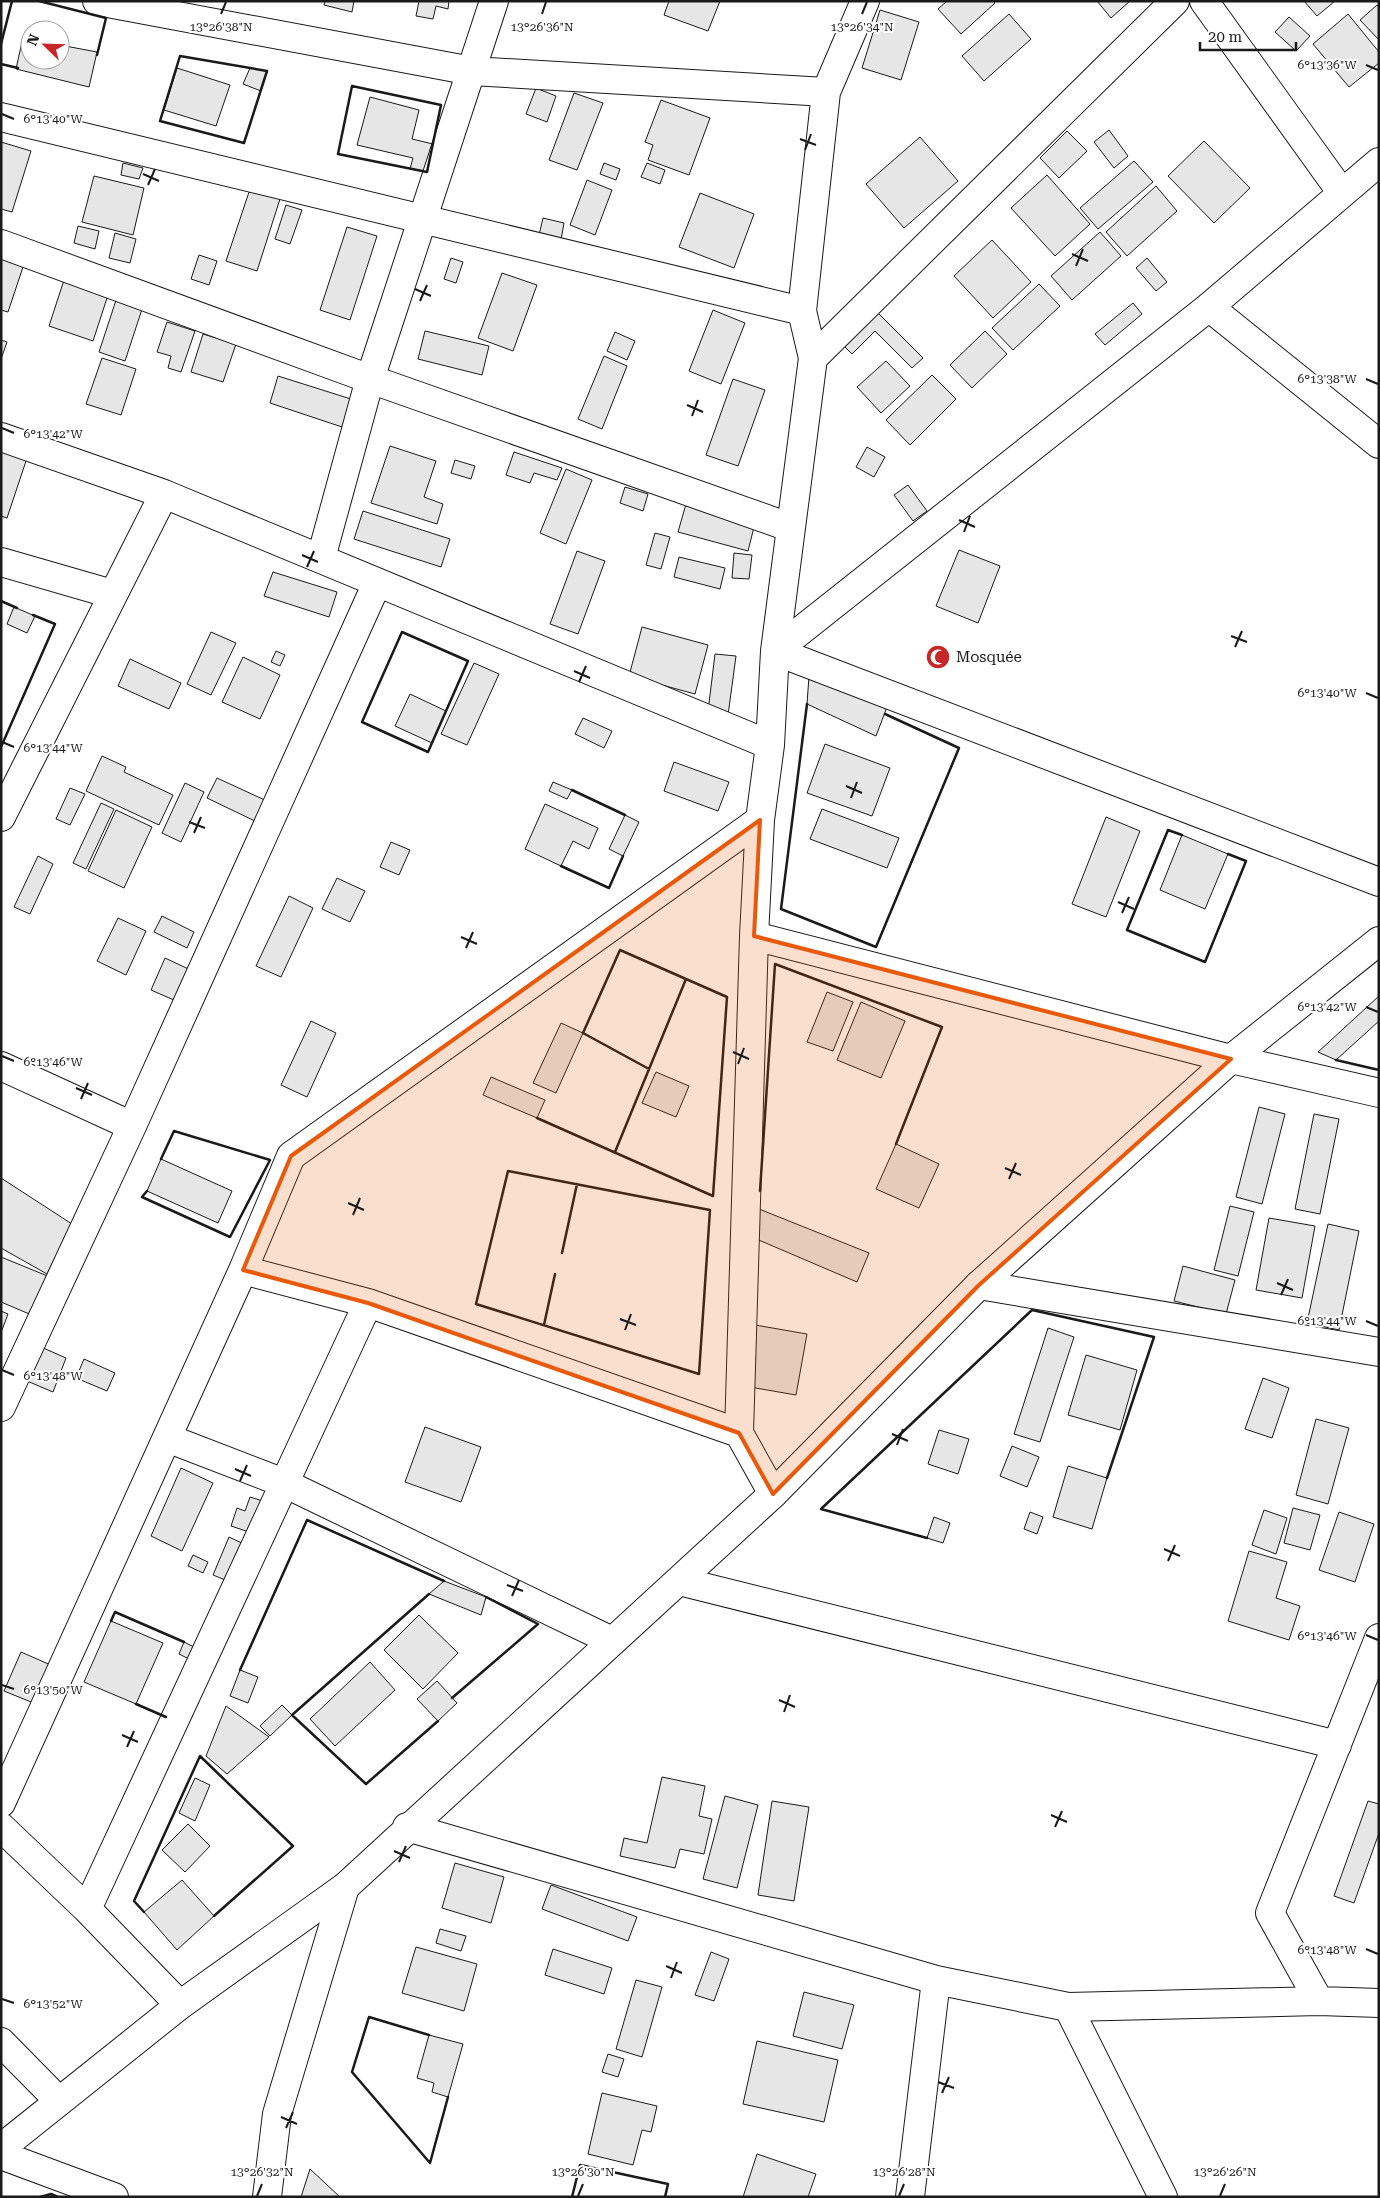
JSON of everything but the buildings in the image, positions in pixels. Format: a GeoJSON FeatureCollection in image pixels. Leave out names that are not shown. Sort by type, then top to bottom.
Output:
{"type":"FeatureCollection","features":[{"type":"Feature","properties":{"kind":"street"},"geometry":{"type":"LineString","coordinates":[[97,1],[472,71],[826,92]]}},
{"type":"Feature","properties":{"kind":"street"},"geometry":{"type":"LineString","coordinates":[[321,558],[370,379],[494,1]]}},
{"type":"Feature","properties":{"kind":"street"},"geometry":{"type":"LineString","coordinates":[[773,1494],[739,1433],[754,936],[760,820],[770,745],[774,651],[813,358],[802,311],[826,92],[865,1]]}},
{"type":"Feature","properties":{"kind":"street"},"geometry":{"type":"LineString","coordinates":[[813,358],[1176,1]]}},
{"type":"Feature","properties":{"kind":"street"},"geometry":{"type":"LineString","coordinates":[[1204,1],[1342,193]]}},
{"type":"Feature","properties":{"kind":"street"},"geometry":{"type":"LineString","coordinates":[[1,117],[802,311]]}},
{"type":"Feature","properties":{"kind":"street"},"geometry":{"type":"LineString","coordinates":[[774,651],[1209,307],[1379,162]]}},
{"type":"Feature","properties":{"kind":"street"},"geometry":{"type":"LineString","coordinates":[[1,244],[370,379],[789,527]]}},
{"type":"Feature","properties":{"kind":"street"},"geometry":{"type":"LineString","coordinates":[[1209,307],[1379,444]]}},
{"type":"Feature","properties":{"kind":"street"},"geometry":{"type":"LineString","coordinates":[[1,437],[164,494],[770,745]]}},
{"type":"Feature","properties":{"kind":"street"},"geometry":{"type":"LineString","coordinates":[[1,817],[164,494]]}},
{"type":"Feature","properties":{"kind":"street"},"geometry":{"type":"LineString","coordinates":[[1,562],[112,594]]}},
{"type":"Feature","properties":{"kind":"street"},"geometry":{"type":"LineString","coordinates":[[1,1407],[132,1126],[377,583]]}},
{"type":"Feature","properties":{"kind":"street"},"geometry":{"type":"LineString","coordinates":[[774,651],[1379,882]]}},
{"type":"Feature","properties":{"kind":"street"},"geometry":{"type":"LineString","coordinates":[[1,1803],[243,1270],[291,1156],[760,820]]}},
{"type":"Feature","properties":{"kind":"street"},"geometry":{"type":"LineString","coordinates":[[754,936],[1231,1059],[1379,1094]]}},
{"type":"Feature","properties":{"kind":"street"},"geometry":{"type":"LineString","coordinates":[[1,2148],[180,2005],[345,1886],[407,1827],[773,1494],[980,1285],[1231,1059],[1379,941]]}},
{"type":"Feature","properties":{"kind":"street"},"geometry":{"type":"LineString","coordinates":[[1,1066],[132,1126]]}},
{"type":"Feature","properties":{"kind":"street"},"geometry":{"type":"LineString","coordinates":[[243,1270],[368,1302],[739,1433]]}},
{"type":"Feature","properties":{"kind":"street"},"geometry":{"type":"LineString","coordinates":[[980,1285],[1379,1352]]}},
{"type":"Feature","properties":{"kind":"street"},"geometry":{"type":"LineString","coordinates":[[87,1909],[368,1302]]}},
{"type":"Feature","properties":{"kind":"street"},"geometry":{"type":"LineString","coordinates":[[167,1438],[284,1483],[612,1641]]}},
{"type":"Feature","properties":{"kind":"street"},"geometry":{"type":"LineString","coordinates":[[679,1581],[1336,1744]]}},
{"type":"Feature","properties":{"kind":"street"},"geometry":{"type":"LineString","coordinates":[[1319,2001],[1270,1913],[1379,1638]]}},
{"type":"Feature","properties":{"kind":"street"},"geometry":{"type":"LineString","coordinates":[[407,1827],[936,1980],[1068,2006],[1319,2001],[1379,2003]]}},
{"type":"Feature","properties":{"kind":"street"},"geometry":{"type":"LineString","coordinates":[[1,1828],[87,1909],[180,2005]]}},
{"type":"Feature","properties":{"kind":"street"},"geometry":{"type":"LineString","coordinates":[[267,2197],[276,2114],[345,1886]]}},
{"type":"Feature","properties":{"kind":"street"},"geometry":{"type":"LineString","coordinates":[[910,2197],[936,1980]]}},
{"type":"Feature","properties":{"kind":"street"},"geometry":{"type":"LineString","coordinates":[[1068,2006],[1163,2197]]}},
{"type":"Feature","properties":{"kind":"street"},"geometry":{"type":"LineString","coordinates":[[1,2042],[59,2101]]}},
{"type":"Feature","properties":{"kind":"street"},"geometry":{"type":"LineString","coordinates":[[1,2155],[114,2197]]}},
{"type":"Feature","properties":{"kind":"highlighted area"},"geometry":{"type":"Polygon","coordinates":[[[760,820],[754,936],[1231,1059],[979,1285],[773,1494],[739,1433],[368,1303],[243,1270],[291,1156],[760,820]]]}},
{"type":"Feature","properties":{"kind":"wall"},"geometry":{"type":"LineString","coordinates":[[1,44],[12,1]]}},
{"type":"Feature","properties":{"kind":"wall"},"geometry":{"type":"LineString","coordinates":[[39,1],[106,18],[97,55]]}},
{"type":"Feature","properties":{"kind":"wall"},"geometry":{"type":"LineString","coordinates":[[180,56],[267,71],[244,143],[160,121],[180,56]]}},
{"type":"Feature","properties":{"kind":"wall"},"geometry":{"type":"LineString","coordinates":[[1,64],[18,68]]}},
{"type":"Feature","properties":{"kind":"wall"},"geometry":{"type":"LineString","coordinates":[[352,86],[441,105],[427,172],[338,154],[352,86]]}},
{"type":"Feature","properties":{"kind":"wall"},"geometry":{"type":"LineString","coordinates":[[1,601],[17,608]]}},
{"type":"Feature","properties":{"kind":"wall"},"geometry":{"type":"LineString","coordinates":[[1,747],[55,624],[33,615]]}},
{"type":"Feature","properties":{"kind":"wall"},"geometry":{"type":"LineString","coordinates":[[402,632],[468,661],[428,752],[362,722],[402,632]]}},
{"type":"Feature","properties":{"kind":"wall"},"geometry":{"type":"LineString","coordinates":[[807,704],[781,909],[876,947],[959,748],[885,714]]}},
{"type":"Feature","properties":{"kind":"wall"},"geometry":{"type":"LineString","coordinates":[[572,790],[625,815]]}},
{"type":"Feature","properties":{"kind":"wall"},"geometry":{"type":"LineString","coordinates":[[1182,835],[1168,830],[1127,930],[1205,962],[1246,861],[1228,854]]}},
{"type":"Feature","properties":{"kind":"wall"},"geometry":{"type":"LineString","coordinates":[[561,866],[609,888],[623,856]]}},
{"type":"Feature","properties":{"kind":"wall"},"geometry":{"type":"LineString","coordinates":[[537,1118],[713,1196],[727,997],[620,950],[583,1033],[649,1069]]}},
{"type":"Feature","properties":{"kind":"wall"},"geometry":{"type":"LineString","coordinates":[[760,1191],[775,964],[942,1027],[896,1144]]}},
{"type":"Feature","properties":{"kind":"wall"},"geometry":{"type":"LineString","coordinates":[[615,1152],[686,979]]}},
{"type":"Feature","properties":{"kind":"wall"},"geometry":{"type":"LineString","coordinates":[[1336,1060],[1379,1070]]}},
{"type":"Feature","properties":{"kind":"wall"},"geometry":{"type":"LineString","coordinates":[[147,1191],[142,1197],[230,1237],[270,1160],[174,1131],[161,1159]]}},
{"type":"Feature","properties":{"kind":"wall"},"geometry":{"type":"LineString","coordinates":[[508,1171],[710,1210],[699,1374],[476,1304],[508,1171]]}},
{"type":"Feature","properties":{"kind":"wall"},"geometry":{"type":"LineString","coordinates":[[562,1253],[577,1184]]}},
{"type":"Feature","properties":{"kind":"wall"},"geometry":{"type":"LineString","coordinates":[[544,1325],[555,1274]]}},
{"type":"Feature","properties":{"kind":"wall"},"geometry":{"type":"LineString","coordinates":[[927,1538],[821,1509],[1032,1310],[1154,1337],[1107,1478]]}},
{"type":"Feature","properties":{"kind":"wall"},"geometry":{"type":"LineString","coordinates":[[240,1670],[307,1520],[444,1581]]}},
{"type":"Feature","properties":{"kind":"wall"},"geometry":{"type":"LineString","coordinates":[[429,1594],[292,1715],[366,1784],[438,1721]]}},
{"type":"Feature","properties":{"kind":"wall"},"geometry":{"type":"LineString","coordinates":[[452,1698],[538,1624],[486,1597]]}},
{"type":"Feature","properties":{"kind":"wall"},"geometry":{"type":"LineString","coordinates":[[111,1621],[115,1612],[184,1642]]}},
{"type":"Feature","properties":{"kind":"wall"},"geometry":{"type":"LineString","coordinates":[[136,1704],[166,1717]]}},
{"type":"Feature","properties":{"kind":"wall"},"geometry":{"type":"LineString","coordinates":[[144,1912],[134,1901],[200,1756],[293,1846],[214,1916]]}},
{"type":"Feature","properties":{"kind":"wall"},"geometry":{"type":"LineString","coordinates":[[429,2035],[369,2017],[352,2072],[430,2163],[448,2097]]}},
{"type":"Feature","properties":{"kind":"wall"},"geometry":{"type":"LineString","coordinates":[[572,2197],[580,2165],[668,2184],[665,2197]]}},
{"type":"Feature","properties":{"kind":"wall"},"geometry":{"type":"LineString","coordinates":[[40,2197],[51,2194],[58,2197]]}},
{"type":"Feature","properties":{"kind":"place","name":"Mosquée"},"geometry":{"type":"Point","coordinates":[938,657]}}]}
